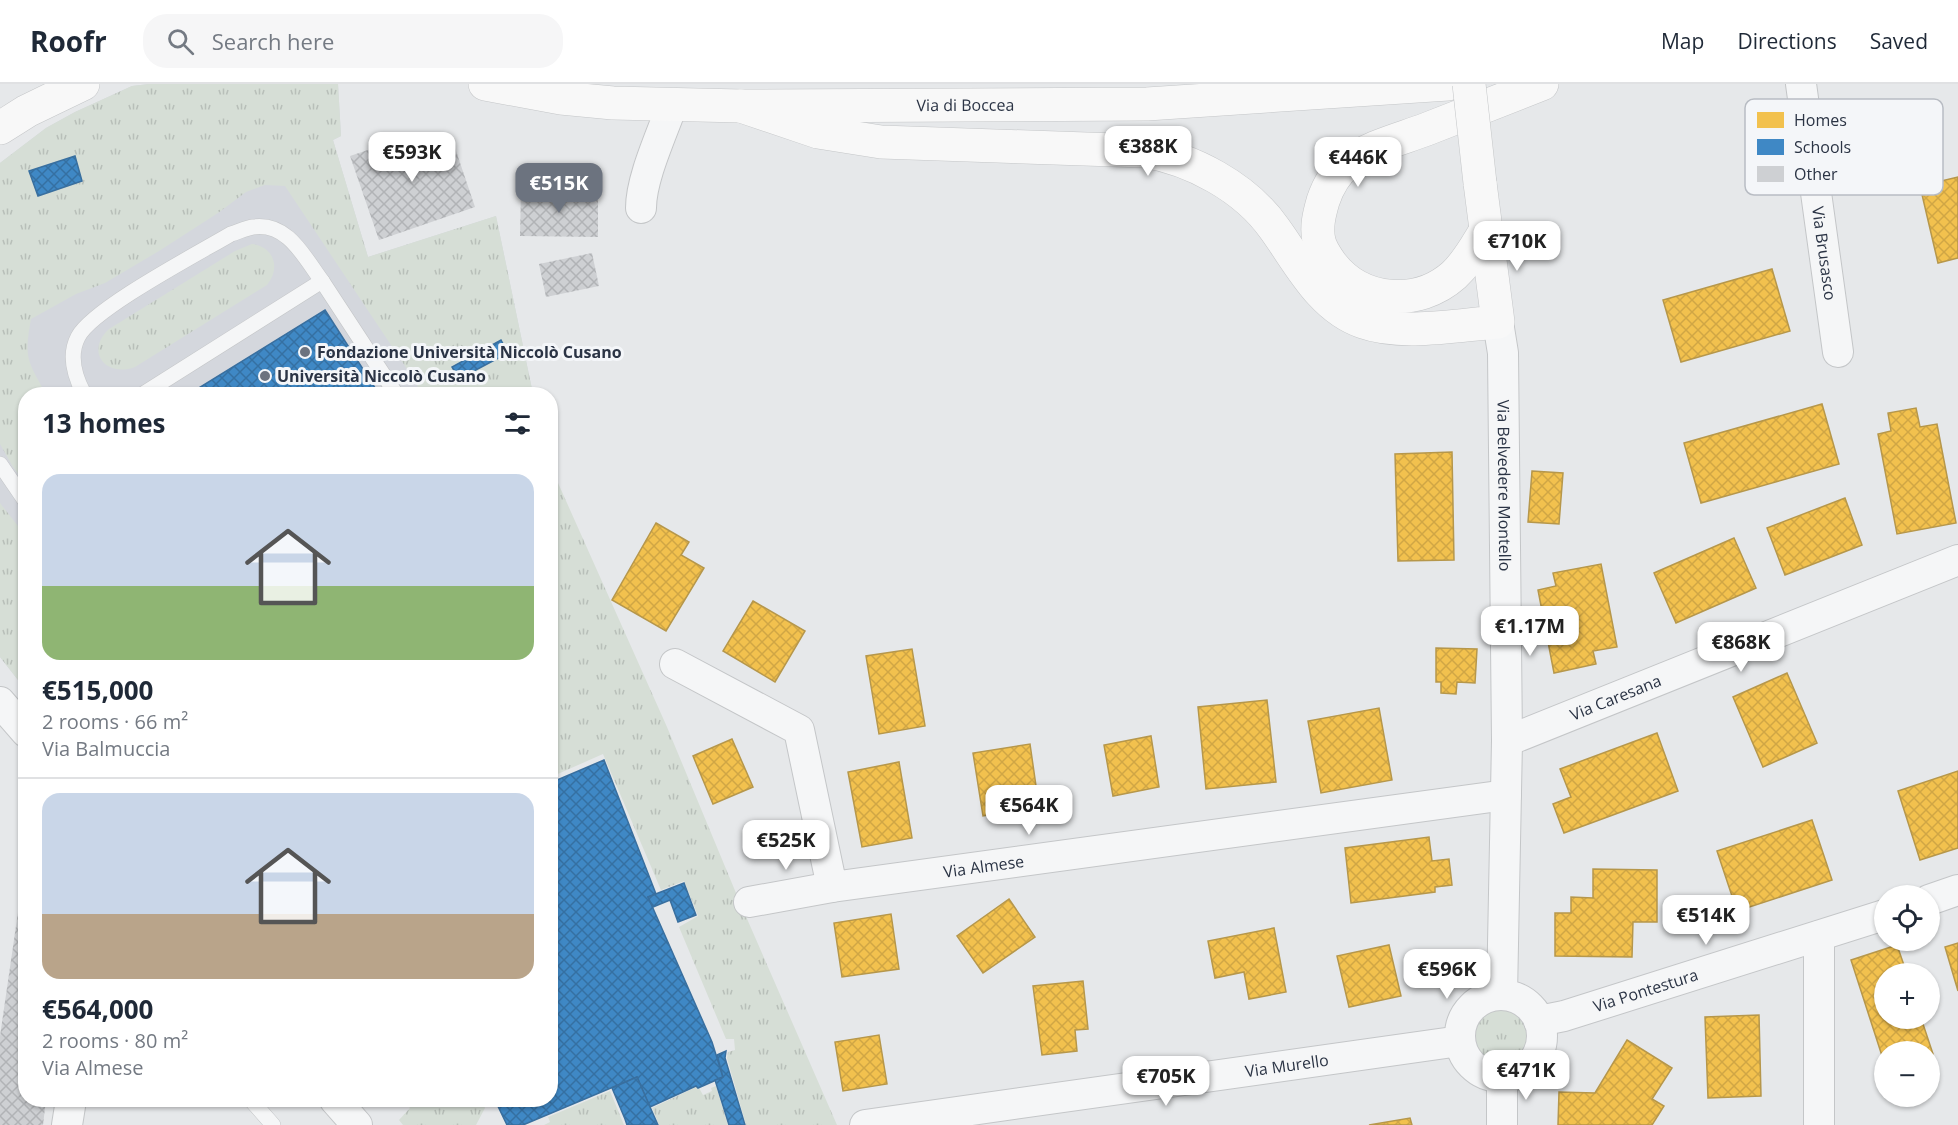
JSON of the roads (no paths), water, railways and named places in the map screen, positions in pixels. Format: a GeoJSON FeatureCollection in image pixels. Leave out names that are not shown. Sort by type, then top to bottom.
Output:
{"type":"FeatureCollection","features":[{"type":"Feature","properties":{"kind":"street"},"geometry":{"type":"LineString","coordinates":[[0,128],[36,106],[83,84]]}},
{"type":"Feature","properties":{"kind":"street","name":"Via di Boccea"},"geometry":{"type":"LineString","coordinates":[[485,84],[585,101],[741,106],[1148,104],[1448,84]]}},
{"type":"Feature","properties":{"kind":"street","name":"Via Belvedere Montello"},"geometry":{"type":"LineString","coordinates":[[1469,84],[1503,353],[1506,795],[1502,995]]}},
{"type":"Feature","properties":{"kind":"street"},"geometry":{"type":"LineString","coordinates":[[1486,230],[1467,261],[1453,275],[1425,292],[1396,297],[1380,296],[1357,287],[1337,271],[1319,243],[1318,219],[1331,182],[1348,163],[1394,141],[1542,84]]}},
{"type":"Feature","properties":{"kind":"street","name":"Via Brusasco"},"geometry":{"type":"LineString","coordinates":[[1801,84],[1803,99]]}},
{"type":"Feature","properties":{"kind":"street"},"geometry":{"type":"LineString","coordinates":[[642,208],[641,198],[652,160],[672,105]]}},
{"type":"Feature","properties":{"kind":"street"},"geometry":{"type":"LineString","coordinates":[[741,106],[818,132],[881,142],[1144,151],[1170,156],[1196,167],[1246,197],[1273,226],[1324,297],[1354,319],[1398,328],[1498,322]]}},
{"type":"Feature","properties":{"kind":"street","name":"Via Brusasco"},"geometry":{"type":"LineString","coordinates":[[1816,195],[1838,352]]}},
{"type":"Feature","properties":{"kind":"street","name":"Via Caresana"},"geometry":{"type":"LineString","coordinates":[[1506,741],[1958,560]]}},
{"type":"Feature","properties":{"kind":"street"},"geometry":{"type":"LineString","coordinates":[[675,664],[799,730],[832,887]]}},
{"type":"Feature","properties":{"kind":"street"},"geometry":{"type":"LineString","coordinates":[[0,702],[18,723]]}},
{"type":"Feature","properties":{"kind":"street","name":"Via Almese"},"geometry":{"type":"LineString","coordinates":[[749,902],[832,887],[1506,795]]}},
{"type":"Feature","properties":{"kind":"street"},"geometry":{"type":"LineString","coordinates":[[1940,896],[1958,890]]}},
{"type":"Feature","properties":{"kind":"street","name":"Via Pontestura"},"geometry":{"type":"LineString","coordinates":[[1539,1021],[1564,1016],[1874,918]]}},
{"type":"Feature","properties":{"kind":"street"},"geometry":{"type":"LineString","coordinates":[[1819,936],[1819,1125]]}},
{"type":"Feature","properties":{"kind":"street"},"geometry":{"type":"LineString","coordinates":[[1502,995],[1514,997],[1524,1002],[1539,1021],[1540,1047],[1535,1059],[1515,1075],[1502,1077],[1479,1071],[1463,1052],[1460,1041],[1461,1027],[1466,1014],[1488,997],[1502,995]]}},
{"type":"Feature","properties":{"kind":"street","name":"Via Murello"},"geometry":{"type":"LineString","coordinates":[[865,1125],[1460,1041]]}},
{"type":"Feature","properties":{"kind":"street"},"geometry":{"type":"LineString","coordinates":[[1502,1077],[1502,1125]]}},
{"type":"Feature","properties":{"kind":"street"},"geometry":{"type":"LineString","coordinates":[[67,1125],[70,1107]]}},
{"type":"Feature","properties":{"kind":"street"},"geometry":{"type":"LineString","coordinates":[[341,1107],[357,1125]]}},
{"type":"Feature","properties":{"kind":"lane"},"geometry":{"type":"LineString","coordinates":[[80,387],[73,360],[78,337],[89,325],[114,304],[231,234],[252,227],[266,227],[281,231],[293,242],[322,281],[391,387]]}},
{"type":"Feature","properties":{"kind":"lane"},"geometry":{"type":"LineString","coordinates":[[154,387],[322,281]]}},
{"type":"Feature","properties":{"kind":"lane"},"geometry":{"type":"LineString","coordinates":[[0,464],[18,490]]}},
{"type":"Feature","properties":{"kind":"lane"},"geometry":{"type":"LineString","coordinates":[[257,1107],[273,1125]]}},
{"type":"Feature","properties":{"kind":"place","name":"Fondazione Università Niccolò Cusano"},"geometry":{"type":"Point","coordinates":[305,352]}},
{"type":"Feature","properties":{"kind":"place","name":"Università Niccolò Cusano"},"geometry":{"type":"Point","coordinates":[265,376]}}]}
